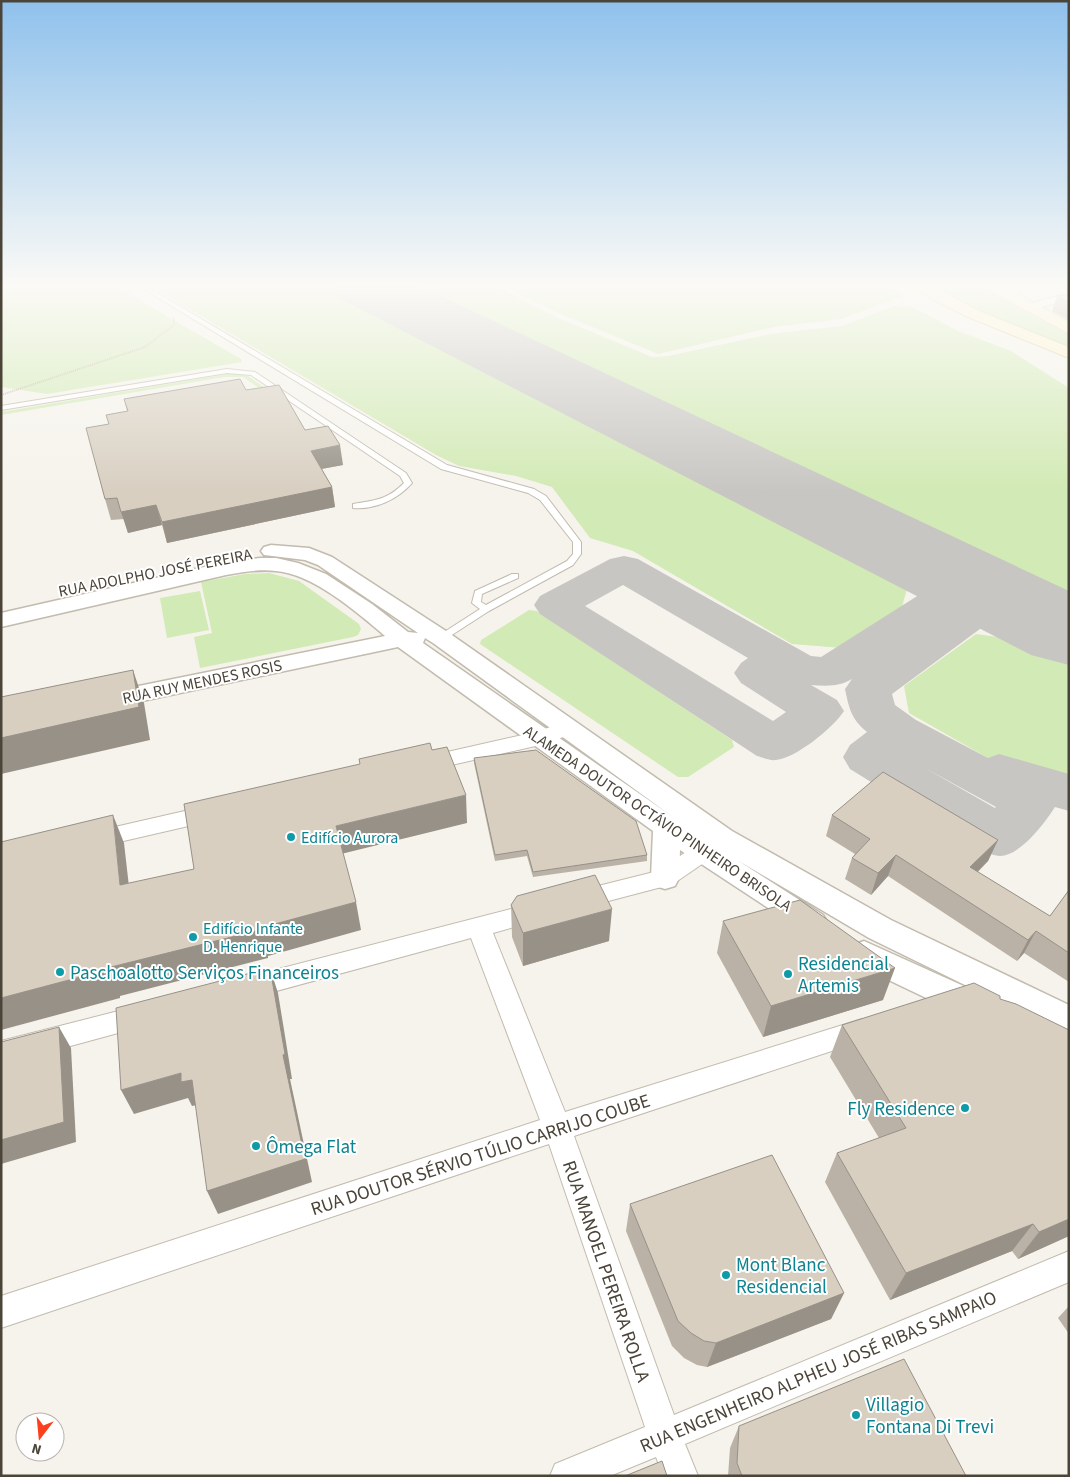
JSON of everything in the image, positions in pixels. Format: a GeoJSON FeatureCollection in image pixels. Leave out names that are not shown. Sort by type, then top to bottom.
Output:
{"type":"FeatureCollection","features":[{"type":"Feature","properties":{"kind":"street","name":"RUA ADOLPHO JOSÉ PEREIRA"},"geometry":{"type":"LineString","coordinates":[[1,603],[211,558],[268,550],[300,561]]}},
{"type":"Feature","properties":{"kind":"street","name":"ALAMEDA DOUTOR OCTÁVIO PINHEIRO BRISOLA"},"geometry":{"type":"LineString","coordinates":[[300,561],[325,560],[441,638],[568,728],[712,845],[844,943],[1002,1020]]}},
{"type":"Feature","properties":{"kind":"street","name":"RUA ADOLPHO JOSÉ PEREIRA"},"geometry":{"type":"LineString","coordinates":[[1,620],[228,569],[300,561]]}},
{"type":"Feature","properties":{"kind":"street","name":"ALAMEDA DOUTOR OCTÁVIO PINHEIRO BRISOLA"},"geometry":{"type":"LineString","coordinates":[[300,561],[316,577],[380,620],[402,639],[540,738],[667,825],[712,845],[880,929],[1048,1009],[1069,1022]]}},
{"type":"Feature","properties":{"kind":"street"},"geometry":{"type":"LineString","coordinates":[[366,646],[380,620]]}},
{"type":"Feature","properties":{"kind":"street","name":"RUA RUY MENDES ROSIS"},"geometry":{"type":"LineString","coordinates":[[88,705],[402,639],[441,638]]}},
{"type":"Feature","properties":{"kind":"street"},"geometry":{"type":"LineString","coordinates":[[405,768],[540,738],[568,728]]}},
{"type":"Feature","properties":{"kind":"street"},"geometry":{"type":"LineString","coordinates":[[78,843],[232,808]]}},
{"type":"Feature","properties":{"kind":"street"},"geometry":{"type":"LineString","coordinates":[[665,878],[667,825]]}},
{"type":"Feature","properties":{"kind":"street"},"geometry":{"type":"LineString","coordinates":[[220,995],[665,878],[712,845]]}},
{"type":"Feature","properties":{"kind":"street","name":"RUA MANOEL PEREIRA ROLLA"},"geometry":{"type":"LineString","coordinates":[[478,926],[557,1128],[665,1436],[681,1476]]}},
{"type":"Feature","properties":{"kind":"street"},"geometry":{"type":"LineString","coordinates":[[844,943],[864,939],[880,929]]}},
{"type":"Feature","properties":{"kind":"street"},"geometry":{"type":"LineString","coordinates":[[922,1010],[960,998]]}},
{"type":"Feature","properties":{"kind":"street"},"geometry":{"type":"LineString","coordinates":[[1,1053],[163,1010]]}},
{"type":"Feature","properties":{"kind":"street","name":"RUA DOUTOR SÉRVIO TÚLIO CARRIJO COUBE"},"geometry":{"type":"LineString","coordinates":[[1,1312],[557,1128],[885,1022]]}},
{"type":"Feature","properties":{"kind":"street","name":"RUA ENGENHEIRO ALPHEU JOSÉ RIBAS SAMPAIO"},"geometry":{"type":"LineString","coordinates":[[567,1476],[1069,1266]]}},
{"type":"Feature","properties":{"kind":"lane"},"geometry":{"type":"LineString","coordinates":[[256,354],[444,466],[530,491],[543,498],[577,542],[577,554],[570,563],[486,609],[441,638]]}},
{"type":"Feature","properties":{"kind":"lane"},"geometry":{"type":"LineString","coordinates":[[1,408],[227,371],[253,373],[403,475],[408,483],[395,496],[386,501],[356,506]]}},
{"type":"Feature","properties":{"kind":"lane"},"geometry":{"type":"LineString","coordinates":[[486,609],[476,603],[478,593],[515,576]]}},
{"type":"Feature","properties":{"kind":"path"},"geometry":{"type":"LineString","coordinates":[[1,395],[124,354]]}},
{"type":"Feature","properties":{"kind":"green space"},"geometry":{"type":"Polygon","coordinates":[[[1,354],[232,354],[241,359],[242,362],[47,394],[1,387],[1,354]]]}},
{"type":"Feature","properties":{"kind":"green space"},"geometry":{"type":"Polygon","coordinates":[[[265,354],[463,354],[895,569],[908,585],[902,607],[842,648],[792,644],[633,551],[590,538],[552,487],[516,476],[459,466],[436,455],[265,354]]]}},
{"type":"Feature","properties":{"kind":"green space"},"geometry":{"type":"Polygon","coordinates":[[[548,354],[645,354],[652,357],[678,354],[1016,354],[1069,388],[1069,598],[548,354]]]}},
{"type":"Feature","properties":{"kind":"green space"},"geometry":{"type":"Polygon","coordinates":[[[234,373],[248,376],[271,392],[266,393],[243,377],[224,377],[1,415],[1,412],[234,373]]]}},
{"type":"Feature","properties":{"kind":"green space"},"geometry":{"type":"Polygon","coordinates":[[[269,573],[299,581],[359,624],[361,629],[358,635],[200,668],[194,637],[212,633],[201,582],[245,574],[269,573]]]}},
{"type":"Feature","properties":{"kind":"green space"},"geometry":{"type":"Polygon","coordinates":[[[200,591],[209,630],[167,638],[160,598],[200,591]]]}},
{"type":"Feature","properties":{"kind":"green space"},"geometry":{"type":"Polygon","coordinates":[[[529,610],[537,611],[732,740],[734,747],[688,777],[678,777],[480,644],[481,640],[529,610]]]}},
{"type":"Feature","properties":{"kind":"green space"},"geometry":{"type":"Polygon","coordinates":[[[976,634],[1028,641],[1069,662],[1069,784],[988,758],[909,713],[904,686],[976,634]]]}},
{"type":"Feature","properties":{"kind":"building"},"geometry":{"type":"Polygon","coordinates":[[[240,379],[246,390],[279,385],[305,430],[328,426],[340,445],[311,451],[332,487],[162,522],[156,505],[121,512],[117,498],[105,499],[86,428],[109,424],[106,415],[128,411],[124,399],[240,379]]]}},
{"type":"Feature","properties":{"kind":"building"},"geometry":{"type":"Polygon","coordinates":[[[133,670],[139,707],[1,738],[1,697],[133,670]]]}},
{"type":"Feature","properties":{"kind":"building"},"geometry":{"type":"Polygon","coordinates":[[[430,743],[432,750],[447,747],[466,795],[336,826],[356,902],[260,928],[260,930],[107,968],[107,970],[1,998],[1,842],[113,815],[120,885],[194,869],[184,804],[360,764],[359,759],[430,743]]]}},
{"type":"Feature","properties":{"kind":"building"},"geometry":{"type":"Polygon","coordinates":[[[536,750],[636,821],[647,855],[533,872],[527,850],[495,855],[474,758],[536,750]]]}},
{"type":"Feature","properties":{"kind":"building"},"geometry":{"type":"Polygon","coordinates":[[[883,772],[998,840],[970,867],[1050,916],[1069,890],[1069,953],[1036,931],[1028,940],[896,855],[878,873],[852,858],[870,839],[832,815],[883,772]]]}},
{"type":"Feature","properties":{"kind":"building"},"geometry":{"type":"Polygon","coordinates":[[[595,875],[612,909],[523,933],[511,905],[517,896],[595,875]]]}},
{"type":"Feature","properties":{"kind":"building"},"geometry":{"type":"Polygon","coordinates":[[[800,900],[895,968],[771,1006],[723,921],[800,900]]]}},
{"type":"Feature","properties":{"kind":"building"},"geometry":{"type":"Polygon","coordinates":[[[270,968],[285,1054],[283,1055],[305,1159],[207,1191],[192,1080],[181,1082],[181,1073],[121,1090],[116,1008],[270,968]]]}},
{"type":"Feature","properties":{"kind":"building","name":"Fly Residence"},"geometry":{"type":"Polygon","coordinates":[[[974,983],[1000,996],[1000,999],[1016,1004],[1069,1030],[1069,1219],[1039,1232],[1033,1224],[906,1273],[837,1153],[906,1128],[842,1025],[974,983]]]}},
{"type":"Feature","properties":{"kind":"building"},"geometry":{"type":"Polygon","coordinates":[[[59,1027],[64,1122],[1,1140],[1,1042],[59,1027]]]}},
{"type":"Feature","properties":{"kind":"building","name":"Mont Blanc Residencial"},"geometry":{"type":"Polygon","coordinates":[[[772,1155],[844,1293],[716,1343],[704,1341],[691,1333],[678,1321],[630,1204],[772,1155]]]}},
{"type":"Feature","properties":{"kind":"building","name":"Villagio Fontana Di Trevi"},"geometry":{"type":"Polygon","coordinates":[[[904,1359],[966,1476],[742,1476],[737,1463],[739,1426],[904,1359]]]}},
{"type":"Feature","properties":{"kind":"building"},"geometry":{"type":"Polygon","coordinates":[[[662,1461],[667,1476],[625,1476],[662,1461]]]}},
{"type":"Feature","properties":{"kind":"taxiway"},"geometry":{"type":"LineString","coordinates":[[780,658],[802,670],[830,672],[944,597],[933,565]]}},
{"type":"Feature","properties":{"kind":"taxiway"},"geometry":{"type":"LineString","coordinates":[[624,568],[780,658],[757,673],[820,711],[774,744],[555,605],[624,568]]}},
{"type":"Feature","properties":{"kind":"taxiway"},"geometry":{"type":"LineString","coordinates":[[899,732],[873,712],[868,689],[975,612],[1043,620]]}},
{"type":"Feature","properties":{"kind":"taxiway"},"geometry":{"type":"LineString","coordinates":[[899,732],[1031,803],[1000,836],[868,757],[899,732]]}},
{"type":"Feature","properties":{"kind":"taxiway"},"geometry":{"type":"LineString","coordinates":[[999,772],[1069,793]]}},
{"type":"Feature","properties":{"kind":"runway"},"geometry":{"type":"LineString","coordinates":[[504,354],[1069,632]]}},
{"type":"Feature","properties":{"kind":"place","name":"Edifício Aurora"},"geometry":{"type":"Point","coordinates":[291,837]}},
{"type":"Feature","properties":{"kind":"place","name":"Edifício Infante D. Henrique"},"geometry":{"type":"Point","coordinates":[193,937]}},
{"type":"Feature","properties":{"kind":"place","name":"Paschoalotto Serviços Financeiros"},"geometry":{"type":"Point","coordinates":[60,972]}},
{"type":"Feature","properties":{"kind":"place","name":"Residencial Artemis"},"geometry":{"type":"Point","coordinates":[788,974]}},
{"type":"Feature","properties":{"kind":"place","name":"Fly Residence"},"geometry":{"type":"Point","coordinates":[965,1108]}},
{"type":"Feature","properties":{"kind":"place","name":"Ômega Flat"},"geometry":{"type":"Point","coordinates":[256,1146]}},
{"type":"Feature","properties":{"kind":"place","name":"Mont Blanc Residencial"},"geometry":{"type":"Point","coordinates":[726,1275]}},
{"type":"Feature","properties":{"kind":"place","name":"Villagio Fontana Di Trevi"},"geometry":{"type":"Point","coordinates":[856,1415]}}]}
